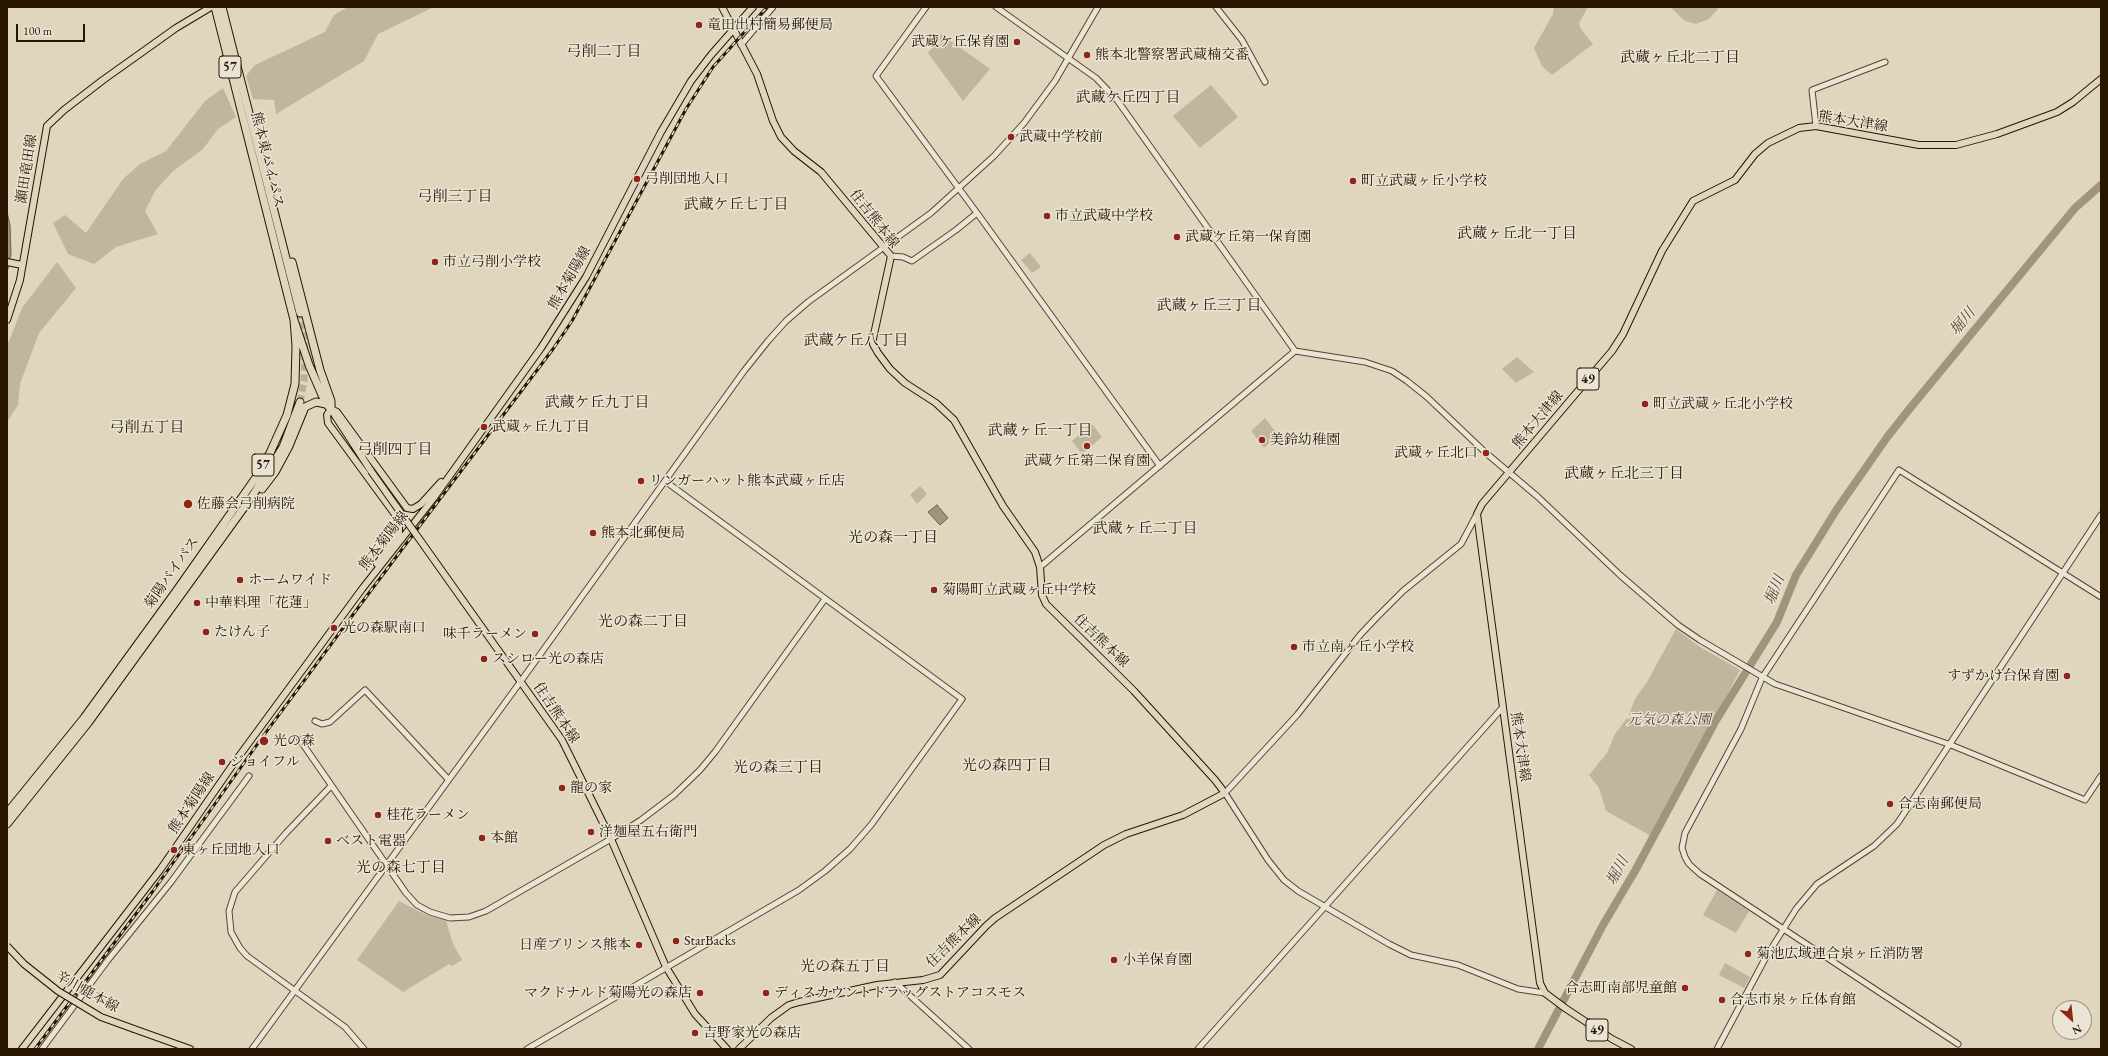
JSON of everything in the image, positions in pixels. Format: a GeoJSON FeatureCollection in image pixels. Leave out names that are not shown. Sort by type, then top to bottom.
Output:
{"type":"FeatureCollection","features":[{"type":"Feature","properties":{"kind":"highway","name":"熊本東バイパス"},"geometry":{"type":"LineString","coordinates":[[215,7],[249,126],[298,316]]}},
{"type":"Feature","properties":{"kind":"highway","name":"熊本東バイパス"},"geometry":{"type":"LineString","coordinates":[[222,7],[249,126]]}},
{"type":"Feature","properties":{"kind":"highway"},"geometry":{"type":"LineString","coordinates":[[249,126],[269,170],[306,355],[329,407]]}},
{"type":"Feature","properties":{"kind":"highway"},"geometry":{"type":"LineString","coordinates":[[298,316],[317,361],[331,401],[329,407]]}},
{"type":"Feature","properties":{"kind":"highway","name":"菊陽バイパス"},"geometry":{"type":"LineString","coordinates":[[7,813],[84,718],[257,476],[270,453],[287,415],[296,384],[298,316]]}},
{"type":"Feature","properties":{"kind":"highway"},"geometry":{"type":"LineString","coordinates":[[306,355],[314,357],[317,361]]}},
{"type":"Feature","properties":{"kind":"highway"},"geometry":{"type":"LineString","coordinates":[[297,367],[306,355]]}},
{"type":"Feature","properties":{"kind":"highway","name":"菊陽バイパス"},"geometry":{"type":"LineString","coordinates":[[7,824],[88,723],[253,495],[288,436],[300,402]]}},
{"type":"Feature","properties":{"kind":"highway"},"geometry":{"type":"LineString","coordinates":[[212,552],[240,519],[275,472],[294,437],[305,407],[316,402],[329,407]]}},
{"type":"Feature","properties":{"kind":"main road","name":"瀬田竜田線"},"geometry":{"type":"LineString","coordinates":[[7,320],[20,280],[47,126],[64,110],[103,80],[176,28],[210,7]]}},
{"type":"Feature","properties":{"kind":"main road","name":"住吉熊本線"},"geometry":{"type":"LineString","coordinates":[[722,7],[762,85],[773,121],[781,137],[794,151],[821,172],[891,256],[873,344],[890,369],[905,383],[941,406],[954,420],[1003,506],[1035,552],[1040,567],[1042,595],[1046,604],[1134,691],[1216,780],[1225,793],[1183,815],[1126,834],[1104,845],[995,918],[940,975],[923,980],[895,982],[809,999],[789,1005],[765,1023],[739,1049]]}},
{"type":"Feature","properties":{"kind":"main road","name":"熊本菊陽線"},"geometry":{"type":"LineString","coordinates":[[22,1049],[160,870],[234,763],[362,589],[433,499],[455,465],[518,380],[574,298],[661,132],[691,81],[733,28],[753,7]]}},
{"type":"Feature","properties":{"kind":"main road","name":"熊本大津線"},"geometry":{"type":"LineString","coordinates":[[1545,993],[1540,983],[1477,514],[1482,504],[1612,351],[1626,327],[1662,251],[1693,201],[1697,197],[1728,185],[1735,180],[1755,154],[1768,143],[1799,128],[1816,126],[1919,145],[1956,144],[1997,134],[2057,112],[2101,79]]}},
{"type":"Feature","properties":{"kind":"main road"},"geometry":{"type":"LineString","coordinates":[[7,262],[22,265]]}},
{"type":"Feature","properties":{"kind":"main road"},"geometry":{"type":"LineString","coordinates":[[362,589],[373,569],[399,532],[400,526],[393,510],[328,423],[327,415],[329,407],[337,412],[407,508],[413,509],[421,504],[455,465]]}},
{"type":"Feature","properties":{"kind":"main road","name":"住吉熊本線"},"geometry":{"type":"LineString","coordinates":[[329,407],[370,472],[562,740],[611,839],[666,967],[695,1014],[727,1049]]}},
{"type":"Feature","properties":{"kind":"main road","name":"辛川鹿本線"},"geometry":{"type":"LineString","coordinates":[[7,946],[24,964],[58,992],[101,1017],[190,1049]]}},
{"type":"Feature","properties":{"kind":"main road","name":"49"},"geometry":{"type":"LineString","coordinates":[[1545,993],[1606,1035],[1631,1049]]}},
{"type":"Feature","properties":{"kind":"street"},"geometry":{"type":"LineString","coordinates":[[741,45],[774,7]]}},
{"type":"Feature","properties":{"kind":"street"},"geometry":{"type":"LineString","coordinates":[[926,7],[876,76],[1160,466]]}},
{"type":"Feature","properties":{"kind":"street"},"geometry":{"type":"LineString","coordinates":[[996,7],[1096,78],[1117,100],[1295,351],[1365,362],[1392,371],[1428,397],[1538,497],[1620,575],[1678,625],[1752,672],[1775,684],[1951,745],[2085,800],[2101,776]]}},
{"type":"Feature","properties":{"kind":"street"},"geometry":{"type":"LineString","coordinates":[[252,1049],[521,681],[744,371],[786,321],[808,302],[931,213],[994,156],[1024,123],[1069,59],[1098,7]]}},
{"type":"Feature","properties":{"kind":"street"},"geometry":{"type":"LineString","coordinates":[[1216,7],[1242,40],[1265,82]]}},
{"type":"Feature","properties":{"kind":"street"},"geometry":{"type":"LineString","coordinates":[[1816,126],[1812,90],[1885,62]]}},
{"type":"Feature","properties":{"kind":"street"},"geometry":{"type":"LineString","coordinates":[[891,256],[903,257],[912,261],[916,259],[977,213]]}},
{"type":"Feature","properties":{"kind":"street"},"geometry":{"type":"LineString","coordinates":[[1040,567],[1295,351]]}},
{"type":"Feature","properties":{"kind":"street"},"geometry":{"type":"LineString","coordinates":[[1958,1044],[1700,874],[1689,864],[1682,848],[1684,833],[1740,730],[1762,678],[1899,470],[2101,597]]}},
{"type":"Feature","properties":{"kind":"street"},"geometry":{"type":"LineString","coordinates":[[527,1049],[799,890],[835,862],[871,825],[962,699],[664,482]]}},
{"type":"Feature","properties":{"kind":"street"},"geometry":{"type":"LineString","coordinates":[[1477,514],[1461,544],[1403,591],[1377,617],[1297,715],[1225,793],[1276,871],[1298,891],[1389,944],[1411,955],[1458,965],[1518,989],[1545,993]]}},
{"type":"Feature","properties":{"kind":"street"},"geometry":{"type":"LineString","coordinates":[[1717,1049],[1783,929],[1800,904],[1817,884],[1874,846],[1897,824],[1951,745],[2101,515]]}},
{"type":"Feature","properties":{"kind":"street"},"geometry":{"type":"LineString","coordinates":[[300,740],[386,865],[406,893],[417,905],[430,912],[450,918],[468,917],[486,911],[611,839],[641,820],[668,799],[700,770],[726,737],[825,599]]}},
{"type":"Feature","properties":{"kind":"street"},"geometry":{"type":"LineString","coordinates":[[315,721],[322,724],[330,722],[365,690],[448,779]]}},
{"type":"Feature","properties":{"kind":"street"},"geometry":{"type":"LineString","coordinates":[[1198,1049],[1503,707]]}},
{"type":"Feature","properties":{"kind":"street"},"geometry":{"type":"LineString","coordinates":[[42,1049],[108,960],[171,882],[249,776]]}},
{"type":"Feature","properties":{"kind":"street"},"geometry":{"type":"LineString","coordinates":[[331,786],[286,833],[236,892],[229,912],[231,932],[240,948],[295,991],[345,1027],[364,1049]]}},
{"type":"Feature","properties":{"kind":"street"},"geometry":{"type":"LineString","coordinates":[[895,982],[969,1049]]}},
{"type":"Feature","properties":{"kind":"green space"},"geometry":{"type":"Polygon","coordinates":[[[348,7],[434,7],[378,34],[364,61],[276,114],[274,100],[253,99],[246,76],[255,65],[325,32],[334,15],[348,7]]]}},
{"type":"Feature","properties":{"kind":"green space"},"geometry":{"type":"Polygon","coordinates":[[[1554,7],[1588,7],[1579,23],[1581,29],[1593,44],[1552,75],[1542,66],[1534,48],[1553,14],[1554,7]]]}},
{"type":"Feature","properties":{"kind":"green space"},"geometry":{"type":"Polygon","coordinates":[[[1670,7],[1716,7],[1718,9],[1709,19],[1696,24],[1685,21],[1670,7]]]}},
{"type":"Feature","properties":{"kind":"green space"},"geometry":{"type":"Polygon","coordinates":[[[941,34],[990,69],[963,101],[928,53],[941,34]]]}},
{"type":"Feature","properties":{"kind":"green space"},"geometry":{"type":"Polygon","coordinates":[[[1211,85],[1238,117],[1200,148],[1173,116],[1211,85]]]}},
{"type":"Feature","properties":{"kind":"green space"},"geometry":{"type":"Polygon","coordinates":[[[223,88],[236,117],[218,129],[203,149],[172,172],[155,191],[145,211],[158,234],[116,247],[94,264],[68,254],[53,223],[65,215],[86,233],[123,179],[140,164],[166,151],[205,101],[223,88]]]}},
{"type":"Feature","properties":{"kind":"green space"},"geometry":{"type":"Polygon","coordinates":[[[1030,253],[1041,267],[1032,273],[1021,260],[1030,253]]]}},
{"type":"Feature","properties":{"kind":"green space"},"geometry":{"type":"Polygon","coordinates":[[[57,262],[76,288],[39,333],[20,384],[18,405],[7,422],[7,346],[22,308],[57,262]]]}},
{"type":"Feature","properties":{"kind":"green space"},"geometry":{"type":"Polygon","coordinates":[[[1517,357],[1534,372],[1516,383],[1502,369],[1517,357]]]}},
{"type":"Feature","properties":{"kind":"green space"},"geometry":{"type":"Polygon","coordinates":[[[1265,418],[1278,435],[1264,448],[1251,431],[1265,418]]]}},
{"type":"Feature","properties":{"kind":"green space"},"geometry":{"type":"Polygon","coordinates":[[[1092,424],[1102,437],[1082,454],[1072,441],[1092,424]]]}},
{"type":"Feature","properties":{"kind":"green space"},"geometry":{"type":"Polygon","coordinates":[[[920,486],[927,494],[917,504],[910,495],[920,486]]]}},
{"type":"Feature","properties":{"kind":"green space","name":"元気の森公園"},"geometry":{"type":"Polygon","coordinates":[[[1676,629],[1700,647],[1740,670],[1702,743],[1680,778],[1651,836],[1606,811],[1599,788],[1589,775],[1607,753],[1615,734],[1628,717],[1635,699],[1647,682],[1676,629]]]}},
{"type":"Feature","properties":{"kind":"green space"},"geometry":{"type":"Polygon","coordinates":[[[1717,890],[1749,911],[1736,933],[1703,915],[1717,890]]]}},
{"type":"Feature","properties":{"kind":"green space"},"geometry":{"type":"Polygon","coordinates":[[[399,901],[426,915],[446,920],[453,944],[462,960],[452,966],[449,964],[403,992],[357,960],[399,901]]]}},
{"type":"Feature","properties":{"kind":"green space"},"geometry":{"type":"Polygon","coordinates":[[[1725,963],[1750,977],[1744,988],[1719,975],[1725,963]]]}},
{"type":"Feature","properties":{"kind":"shaded area"},"geometry":{"type":"Polygon","coordinates":[[[7,212],[10,225],[11,254],[7,273],[7,212]]]}},
{"type":"Feature","properties":{"kind":"shaded area"},"geometry":{"type":"Polygon","coordinates":[[[937,505],[948,518],[940,525],[928,512],[937,505]]]}},
{"type":"Feature","properties":{"kind":"waterway","name":"堀川"},"geometry":{"type":"LineString","coordinates":[[1538,1049],[1603,925],[1635,871],[1715,722],[1777,622],[1796,575],[1837,509],[1888,436],[1911,407],[2075,208],[2101,185]]}},
{"type":"Feature","properties":{"kind":"tunnel"},"geometry":{"type":"LineString","coordinates":[[300,313],[305,349],[304,381],[300,402]]}},
{"type":"Feature","properties":{"kind":"railway"},"geometry":{"type":"LineString","coordinates":[[35,1049],[153,891],[261,739],[369,593],[553,349],[572,321],[686,109],[713,67],[767,7]]}},
{"type":"Feature","properties":{"kind":"place","name":"竜田出村簡易郵便局"},"geometry":{"type":"Point","coordinates":[699,25]}},
{"type":"Feature","properties":{"kind":"place","name":"武蔵ケ丘保育園"},"geometry":{"type":"Point","coordinates":[1017,42]}},
{"type":"Feature","properties":{"kind":"place","name":"熊本北警察署武蔵楠交番"},"geometry":{"type":"Point","coordinates":[1087,55]}},
{"type":"Feature","properties":{"kind":"place","name":"武蔵中学校前"},"geometry":{"type":"Point","coordinates":[1011,137]}},
{"type":"Feature","properties":{"kind":"place","name":"弓削団地入口"},"geometry":{"type":"Point","coordinates":[637,179]}},
{"type":"Feature","properties":{"kind":"place","name":"町立武蔵ヶ丘小学校"},"geometry":{"type":"Point","coordinates":[1353,181]}},
{"type":"Feature","properties":{"kind":"place","name":"市立武蔵中学校"},"geometry":{"type":"Point","coordinates":[1047,216]}},
{"type":"Feature","properties":{"kind":"place","name":"武蔵ケ丘第一保育園"},"geometry":{"type":"Point","coordinates":[1177,237]}},
{"type":"Feature","properties":{"kind":"place","name":"市立弓削小学校"},"geometry":{"type":"Point","coordinates":[435,262]}},
{"type":"Feature","properties":{"kind":"place","name":"町立武蔵ヶ丘北小学校"},"geometry":{"type":"Point","coordinates":[1645,404]}},
{"type":"Feature","properties":{"kind":"place","name":"武蔵ヶ丘九丁目"},"geometry":{"type":"Point","coordinates":[484,427]}},
{"type":"Feature","properties":{"kind":"place","name":"美鈴幼稚園"},"geometry":{"type":"Point","coordinates":[1262,440]}},
{"type":"Feature","properties":{"kind":"place","name":"武蔵ケ丘第二保育園"},"geometry":{"type":"Point","coordinates":[1087,446]}},
{"type":"Feature","properties":{"kind":"place","name":"武蔵ヶ丘北口"},"geometry":{"type":"Point","coordinates":[1486,453]}},
{"type":"Feature","properties":{"kind":"place","name":"リンガーハット熊本武蔵ヶ丘店"},"geometry":{"type":"Point","coordinates":[641,481]}},
{"type":"Feature","properties":{"kind":"place","name":"佐藤会弓削病院"},"geometry":{"type":"Point","coordinates":[188,504]}},
{"type":"Feature","properties":{"kind":"place","name":"熊本北郵便局"},"geometry":{"type":"Point","coordinates":[593,533]}},
{"type":"Feature","properties":{"kind":"place","name":"ホームワイド"},"geometry":{"type":"Point","coordinates":[240,580]}},
{"type":"Feature","properties":{"kind":"place","name":"菊陽町立武蔵ヶ丘中学校"},"geometry":{"type":"Point","coordinates":[934,590]}},
{"type":"Feature","properties":{"kind":"place","name":"中華料理「花蓮」"},"geometry":{"type":"Point","coordinates":[197,603]}},
{"type":"Feature","properties":{"kind":"place","name":"光の森駅南口"},"geometry":{"type":"Point","coordinates":[334,628]}},
{"type":"Feature","properties":{"kind":"place","name":"たけん子"},"geometry":{"type":"Point","coordinates":[206,632]}},
{"type":"Feature","properties":{"kind":"place","name":"味千ラーメン"},"geometry":{"type":"Point","coordinates":[535,634]}},
{"type":"Feature","properties":{"kind":"place","name":"市立南ヶ丘小学校"},"geometry":{"type":"Point","coordinates":[1294,647]}},
{"type":"Feature","properties":{"kind":"place","name":"スシロー光の森店"},"geometry":{"type":"Point","coordinates":[484,659]}},
{"type":"Feature","properties":{"kind":"place","name":"すずかけ台保育園"},"geometry":{"type":"Point","coordinates":[2067,676]}},
{"type":"Feature","properties":{"kind":"place","name":"光の森"},"geometry":{"type":"Point","coordinates":[264,741]}},
{"type":"Feature","properties":{"kind":"place","name":"ジョイフル"},"geometry":{"type":"Point","coordinates":[222,762]}},
{"type":"Feature","properties":{"kind":"place","name":"龍の家"},"geometry":{"type":"Point","coordinates":[562,788]}},
{"type":"Feature","properties":{"kind":"place","name":"合志南郵便局"},"geometry":{"type":"Point","coordinates":[1890,804]}},
{"type":"Feature","properties":{"kind":"place","name":"桂花ラーメン"},"geometry":{"type":"Point","coordinates":[378,815]}},
{"type":"Feature","properties":{"kind":"place","name":"洋麺屋五右衛門"},"geometry":{"type":"Point","coordinates":[591,832]}},
{"type":"Feature","properties":{"kind":"place","name":"本館"},"geometry":{"type":"Point","coordinates":[482,838]}},
{"type":"Feature","properties":{"kind":"place","name":"ベスト電器"},"geometry":{"type":"Point","coordinates":[328,841]}},
{"type":"Feature","properties":{"kind":"place","name":"東ヶ丘団地入口"},"geometry":{"type":"Point","coordinates":[174,850]}},
{"type":"Feature","properties":{"kind":"place","name":"StarBacks"},"geometry":{"type":"Point","coordinates":[676,941]}},
{"type":"Feature","properties":{"kind":"place","name":"日産プリンス熊本"},"geometry":{"type":"Point","coordinates":[639,945]}},
{"type":"Feature","properties":{"kind":"place","name":"菊池広域連合泉ヶ丘消防署"},"geometry":{"type":"Point","coordinates":[1748,954]}},
{"type":"Feature","properties":{"kind":"place","name":"小羊保育園"},"geometry":{"type":"Point","coordinates":[1114,960]}},
{"type":"Feature","properties":{"kind":"place","name":"合志町南部児童館"},"geometry":{"type":"Point","coordinates":[1685,988]}},
{"type":"Feature","properties":{"kind":"place","name":"マクドナルド菊陽光の森店"},"geometry":{"type":"Point","coordinates":[700,993]}},
{"type":"Feature","properties":{"kind":"place","name":"ディスカウントドラッグストアコスモス"},"geometry":{"type":"Point","coordinates":[766,993]}},
{"type":"Feature","properties":{"kind":"place","name":"合志市泉ヶ丘体育館"},"geometry":{"type":"Point","coordinates":[1722,1000]}},
{"type":"Feature","properties":{"kind":"place","name":"吉野家光の森店"},"geometry":{"type":"Point","coordinates":[695,1033]}},
{"type":"Feature","properties":{"kind":"district","name":"弓削二丁目"},"geometry":{"type":"Point","coordinates":[604,52]}},
{"type":"Feature","properties":{"kind":"district","name":"武蔵ヶ丘北二丁目"},"geometry":{"type":"Point","coordinates":[1680,58]}},
{"type":"Feature","properties":{"kind":"district","name":"武蔵ケ丘四丁目"},"geometry":{"type":"Point","coordinates":[1128,98]}},
{"type":"Feature","properties":{"kind":"district","name":"弓削三丁目"},"geometry":{"type":"Point","coordinates":[455,197]}},
{"type":"Feature","properties":{"kind":"district","name":"武蔵ケ丘七丁目"},"geometry":{"type":"Point","coordinates":[736,205]}},
{"type":"Feature","properties":{"kind":"district","name":"武蔵ヶ丘北一丁目"},"geometry":{"type":"Point","coordinates":[1517,234]}},
{"type":"Feature","properties":{"kind":"district","name":"武蔵ヶ丘三丁目"},"geometry":{"type":"Point","coordinates":[1209,306]}},
{"type":"Feature","properties":{"kind":"district","name":"武蔵ケ丘八丁目"},"geometry":{"type":"Point","coordinates":[856,341]}},
{"type":"Feature","properties":{"kind":"district","name":"武蔵ケ丘九丁目"},"geometry":{"type":"Point","coordinates":[597,403]}},
{"type":"Feature","properties":{"kind":"district","name":"弓削五丁目"},"geometry":{"type":"Point","coordinates":[147,428]}},
{"type":"Feature","properties":{"kind":"district","name":"武蔵ヶ丘一丁目"},"geometry":{"type":"Point","coordinates":[1040,431]}},
{"type":"Feature","properties":{"kind":"district","name":"弓削四丁目"},"geometry":{"type":"Point","coordinates":[395,450]}},
{"type":"Feature","properties":{"kind":"district","name":"武蔵ヶ丘北三丁目"},"geometry":{"type":"Point","coordinates":[1624,474]}},
{"type":"Feature","properties":{"kind":"district","name":"武蔵ヶ丘二丁目"},"geometry":{"type":"Point","coordinates":[1145,529]}},
{"type":"Feature","properties":{"kind":"district","name":"光の森一丁目"},"geometry":{"type":"Point","coordinates":[893,538]}},
{"type":"Feature","properties":{"kind":"district","name":"光の森二丁目"},"geometry":{"type":"Point","coordinates":[643,622]}},
{"type":"Feature","properties":{"kind":"district","name":"光の森四丁目"},"geometry":{"type":"Point","coordinates":[1007,766]}},
{"type":"Feature","properties":{"kind":"district","name":"光の森三丁目"},"geometry":{"type":"Point","coordinates":[778,768]}},
{"type":"Feature","properties":{"kind":"district","name":"光の森七丁目"},"geometry":{"type":"Point","coordinates":[401,868]}},
{"type":"Feature","properties":{"kind":"district","name":"光の森五丁目"},"geometry":{"type":"Point","coordinates":[845,967]}}]}
